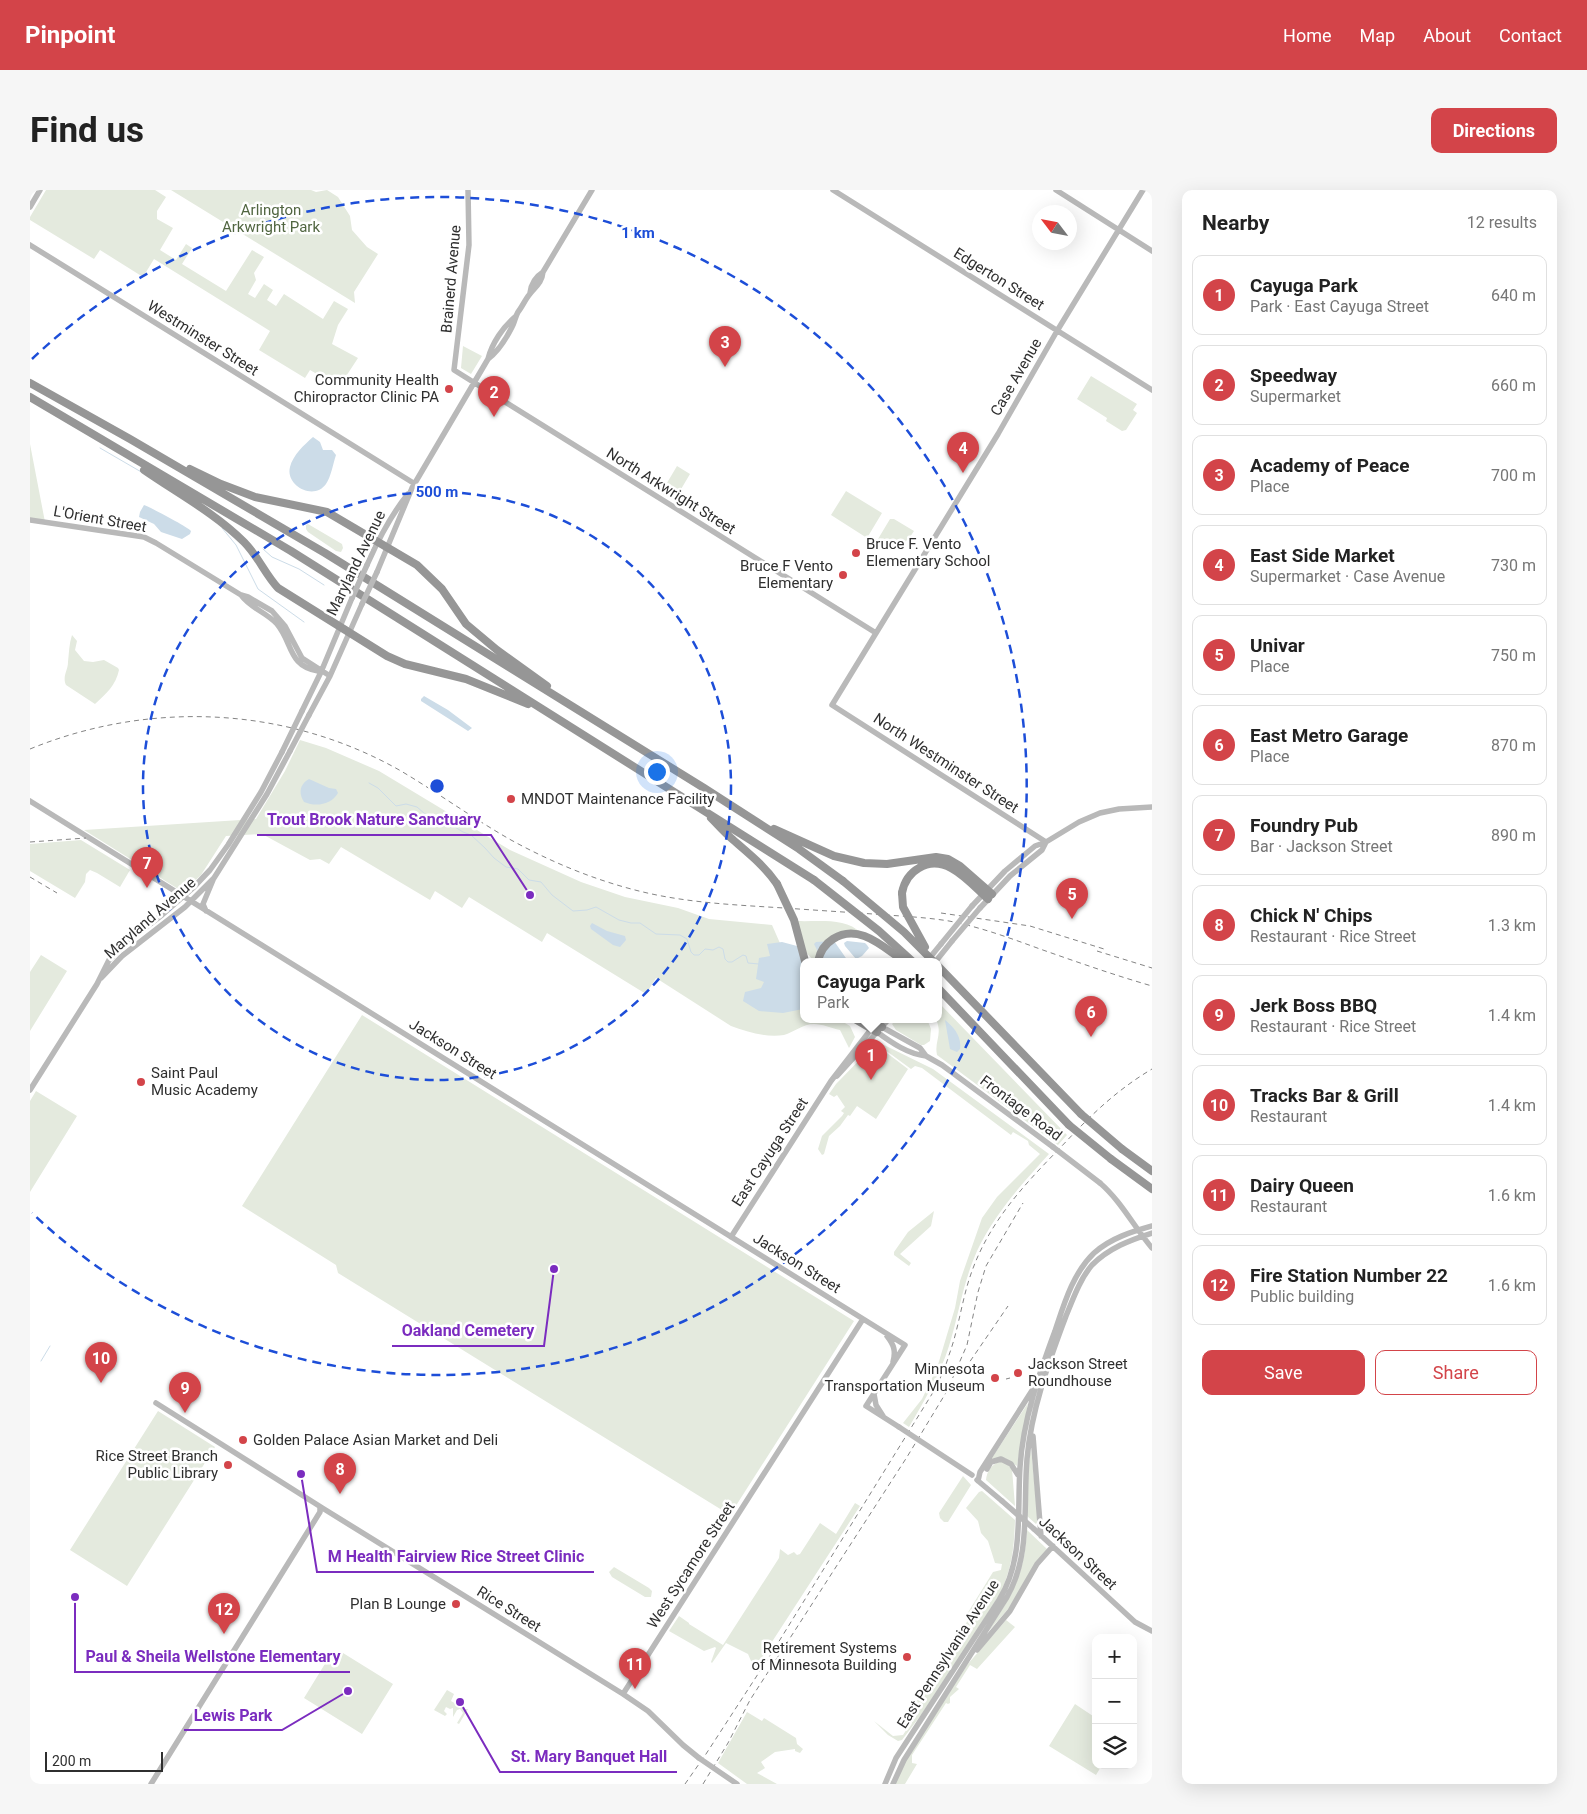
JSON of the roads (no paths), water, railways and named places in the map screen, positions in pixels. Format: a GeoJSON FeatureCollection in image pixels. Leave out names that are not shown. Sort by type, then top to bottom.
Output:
{"type":"FeatureCollection","features":[{"type":"Feature","properties":{"kind":"highway"},"geometry":{"type":"LineString","coordinates":[[30,383],[130,439],[324,553],[799,849],[843,880],[904,932],[929,958]]}},
{"type":"Feature","properties":{"kind":"highway"},"geometry":{"type":"LineString","coordinates":[[30,397],[263,534],[703,809],[814,880],[879,931],[909,958]]}},
{"type":"Feature","properties":{"kind":"highway"},"geometry":{"type":"LineString","coordinates":[[130,439],[239,492],[327,512],[421,568],[442,589],[466,624],[508,659],[584,714]]}},
{"type":"Feature","properties":{"kind":"highway"},"geometry":{"type":"LineString","coordinates":[[122,452],[136,465],[239,536],[250,548],[278,588],[340,626],[396,660],[466,679],[553,715]]}},
{"type":"Feature","properties":{"kind":"highway"},"geometry":{"type":"LineString","coordinates":[[703,809],[765,867],[777,884],[794,920],[804,958]]}},
{"type":"Feature","properties":{"kind":"highway"},"geometry":{"type":"LineString","coordinates":[[740,812],[827,854],[848,860],[887,864],[936,857],[948,859],[960,866],[987,894]]}},
{"type":"Feature","properties":{"kind":"highway"},"geometry":{"type":"LineString","coordinates":[[930,958],[903,907],[902,892],[906,881],[917,869],[924,865],[937,863],[954,869],[987,894]]}},
{"type":"Feature","properties":{"kind":"highway"},"geometry":{"type":"LineString","coordinates":[[819,958],[821,951],[827,944],[840,935],[850,934],[872,939],[900,958]]}},
{"type":"Feature","properties":{"kind":"highway"},"geometry":{"type":"LineString","coordinates":[[942,970],[1081,1114],[1122,1149],[1152,1171]]}},
{"type":"Feature","properties":{"kind":"highway"},"geometry":{"type":"LineString","coordinates":[[942,992],[1070,1126],[1152,1189]]}},
{"type":"Feature","properties":{"kind":"street"},"geometry":{"type":"LineString","coordinates":[[30,207],[40,190]]}},
{"type":"Feature","properties":{"kind":"street","name":"Brainerd Avenue"},"geometry":{"type":"LineString","coordinates":[[454,370],[470,245],[468,190]]}},
{"type":"Feature","properties":{"kind":"street"},"geometry":{"type":"LineString","coordinates":[[411,491],[488,359],[496,353],[530,293],[539,284],[542,272],[592,190]]}},
{"type":"Feature","properties":{"kind":"street","name":"Edgerton Street"},"geometry":{"type":"LineString","coordinates":[[833,190],[1152,390]]}},
{"type":"Feature","properties":{"kind":"street"},"geometry":{"type":"LineString","coordinates":[[1056,190],[1152,251]]}},
{"type":"Feature","properties":{"kind":"street","name":"Case Avenue"},"geometry":{"type":"LineString","coordinates":[[832,705],[998,434],[1057,331],[1143,190]]}},
{"type":"Feature","properties":{"kind":"street","name":"Westminster Street"},"geometry":{"type":"LineString","coordinates":[[30,245],[415,484]]}},
{"type":"Feature","properties":{"kind":"street","name":"North Arkwright Street"},"geometry":{"type":"LineString","coordinates":[[454,370],[876,634]]}},
{"type":"Feature","properties":{"kind":"street","name":"Maryland Avenue"},"geometry":{"type":"LineString","coordinates":[[97,984],[103,970],[119,950],[183,896],[210,870],[245,818],[268,780],[321,672],[377,542],[398,507],[411,491]]}},
{"type":"Feature","properties":{"kind":"street","name":"Maryland Avenue"},"geometry":{"type":"LineString","coordinates":[[97,984],[122,956],[191,901],[214,878],[253,818],[330,676],[411,491]]}},
{"type":"Feature","properties":{"kind":"street","name":"L'Orient Street"},"geometry":{"type":"LineString","coordinates":[[30,520],[144,538],[156,543],[272,612],[279,618],[298,662],[309,669],[330,676]]}},
{"type":"Feature","properties":{"kind":"street","name":"North Westminster Street"},"geometry":{"type":"LineString","coordinates":[[832,705],[1046,842]]}},
{"type":"Feature","properties":{"kind":"street","name":"Jackson Street"},"geometry":{"type":"LineString","coordinates":[[30,801],[905,1345],[891,1367]]}},
{"type":"Feature","properties":{"kind":"street"},"geometry":{"type":"LineString","coordinates":[[935,958],[980,908],[996,880],[1035,846],[1100,813],[1119,809],[1152,807]]}},
{"type":"Feature","properties":{"kind":"street"},"geometry":{"type":"LineString","coordinates":[[934,958],[941,944],[972,906],[1000,886],[1042,850],[1046,842]]}},
{"type":"Feature","properties":{"kind":"street"},"geometry":{"type":"LineString","coordinates":[[207,911],[203,904],[214,878]]}},
{"type":"Feature","properties":{"kind":"street"},"geometry":{"type":"LineString","coordinates":[[30,1090],[97,984]]}},
{"type":"Feature","properties":{"kind":"street","name":"East Cayuga Street"},"geometry":{"type":"LineString","coordinates":[[731,1237],[831,1081],[876,1025]]}},
{"type":"Feature","properties":{"kind":"street","name":"Frontage Road"},"geometry":{"type":"LineString","coordinates":[[876,1025],[920,1048],[926,1056]]}},
{"type":"Feature","properties":{"kind":"street","name":"Frontage Road"},"geometry":{"type":"LineString","coordinates":[[876,1025],[903,1049],[916,1055],[926,1056],[942,1065],[1100,1183],[1117,1200],[1137,1230],[1152,1248]]}},
{"type":"Feature","properties":{"kind":"street","name":"East Pennsylvania Avenue"},"geometry":{"type":"LineString","coordinates":[[885,1784],[896,1758],[1003,1594],[1009,1581],[1016,1554],[1019,1483],[1024,1436],[1039,1378],[1062,1311],[1076,1278],[1095,1252],[1107,1243],[1120,1236],[1152,1226]]}},
{"type":"Feature","properties":{"kind":"street","name":"East Pennsylvania Avenue"},"geometry":{"type":"LineString","coordinates":[[893,1784],[904,1760],[1007,1597],[1019,1571],[1024,1543],[1027,1466],[1032,1427],[1054,1349],[1082,1280],[1102,1256],[1122,1244],[1152,1234]]}},
{"type":"Feature","properties":{"kind":"street","name":"West Sycamore Street"},"geometry":{"type":"LineString","coordinates":[[623,1694],[863,1319]]}},
{"type":"Feature","properties":{"kind":"street"},"geometry":{"type":"LineString","coordinates":[[882,1331],[895,1350],[891,1367],[874,1394],[879,1411],[886,1419]]}},
{"type":"Feature","properties":{"kind":"street"},"geometry":{"type":"LineString","coordinates":[[978,1481],[980,1472],[1039,1378]]}},
{"type":"Feature","properties":{"kind":"street","name":"Jackson Street"},"geometry":{"type":"LineString","coordinates":[[874,1394],[866,1406],[972,1475],[1034,1529],[1134,1622],[1152,1631]]}},
{"type":"Feature","properties":{"kind":"street","name":"Rice Street"},"geometry":{"type":"LineString","coordinates":[[156,1403],[623,1694],[648,1711],[683,1746],[737,1784]]}},
{"type":"Feature","properties":{"kind":"street"},"geometry":{"type":"LineString","coordinates":[[1032,1427],[1041,1536]]}},
{"type":"Feature","properties":{"kind":"street"},"geometry":{"type":"LineString","coordinates":[[978,1481],[991,1462],[1002,1459],[1016,1469],[1019,1483]]}},
{"type":"Feature","properties":{"kind":"street"},"geometry":{"type":"LineString","coordinates":[[151,1784],[320,1512],[320,1506]]}},
{"type":"Feature","properties":{"kind":"street"},"geometry":{"type":"LineString","coordinates":[[964,1664],[1010,1611],[1037,1564],[1052,1546]]}},
{"type":"Feature","properties":{"kind":"water"},"geometry":{"type":"Polygon","coordinates":[[[313,437],[320,442],[323,450],[332,450],[336,455],[326,484],[321,489],[308,491],[296,485],[292,480],[290,467],[296,454],[313,437]]]}},
{"type":"Feature","properties":{"kind":"water"},"geometry":{"type":"Polygon","coordinates":[[[144,505],[183,525],[191,531],[190,534],[182,539],[161,532],[154,524],[139,517],[144,505]]]}},
{"type":"Feature","properties":{"kind":"water"},"geometry":{"type":"Polygon","coordinates":[[[424,696],[448,710],[472,728],[468,731],[421,701],[424,696]]]}},
{"type":"Feature","properties":{"kind":"water"},"geometry":{"type":"Polygon","coordinates":[[[309,779],[336,789],[338,793],[331,800],[323,804],[318,805],[304,802],[301,789],[309,779]]]}},
{"type":"Feature","properties":{"kind":"water"},"geometry":{"type":"Polygon","coordinates":[[[592,923],[607,931],[625,936],[626,940],[620,947],[613,945],[591,929],[592,923]]]}},
{"type":"Feature","properties":{"kind":"water"},"geometry":{"type":"Polygon","coordinates":[[[834,941],[846,958],[824,958],[819,954],[814,944],[816,942],[834,941]]]}},
{"type":"Feature","properties":{"kind":"water"},"geometry":{"type":"Polygon","coordinates":[[[847,941],[865,943],[869,948],[862,956],[855,958],[844,943],[847,941]]]}},
{"type":"Feature","properties":{"kind":"water"},"geometry":{"type":"Polygon","coordinates":[[[782,942],[797,946],[808,958],[800,958],[800,1010],[783,1013],[759,1011],[743,1001],[745,992],[761,988],[764,982],[756,979],[759,958],[770,956],[767,944],[782,942]]]}},
{"type":"Feature","properties":{"kind":"water"},"geometry":{"type":"Polygon","coordinates":[[[945,1020],[959,1036],[960,1049],[957,1052],[950,1049],[945,1020]]]}},
{"type":"Feature","properties":{"kind":"waterway"},"geometry":{"type":"LineString","coordinates":[[100,448],[143,473]]}},
{"type":"Feature","properties":{"kind":"waterway"},"geometry":{"type":"LineString","coordinates":[[222,528],[236,545],[258,589],[304,622]]}},
{"type":"Feature","properties":{"kind":"waterway"},"geometry":{"type":"LineString","coordinates":[[263,549],[272,557],[299,569],[324,585]]}},
{"type":"Feature","properties":{"kind":"waterway"},"geometry":{"type":"LineString","coordinates":[[369,783],[378,788],[396,806],[406,804],[417,807],[439,826],[455,827],[471,835],[506,867],[518,869],[529,880],[541,882],[552,895],[573,911],[596,907],[619,920],[640,923],[656,934],[680,935],[687,939],[691,952],[694,955],[699,955],[705,949],[713,950],[719,947],[723,949],[725,959],[728,962],[732,962],[743,955],[746,956],[748,963],[759,964]]}},
{"type":"Feature","properties":{"kind":"waterway"},"geometry":{"type":"LineString","coordinates":[[41,1361],[50,1346]]}},
{"type":"Feature","properties":{"kind":"railway"},"geometry":{"type":"LineString","coordinates":[[30,749],[76,733],[123,723],[170,717],[218,717],[265,723],[312,733],[357,749],[401,771],[511,840],[559,864],[626,888],[660,896],[713,903],[930,918],[949,921],[995,933],[1152,986]]}},
{"type":"Feature","properties":{"kind":"railway"},"geometry":{"type":"LineString","coordinates":[[30,842],[86,838]]}},
{"type":"Feature","properties":{"kind":"railway"},"geometry":{"type":"LineString","coordinates":[[30,877],[57,893]]}},
{"type":"Feature","properties":{"kind":"railway"},"geometry":{"type":"LineString","coordinates":[[941,913],[1030,926],[1104,949]]}},
{"type":"Feature","properties":{"kind":"railway"},"geometry":{"type":"LineString","coordinates":[[1097,951],[1152,968]]}},
{"type":"Feature","properties":{"kind":"railway"},"geometry":{"type":"LineString","coordinates":[[685,1784],[773,1651],[932,1394],[944,1370],[972,1271],[979,1253],[998,1220],[1021,1190],[1081,1126],[1114,1095],[1152,1069]]}},
{"type":"Feature","properties":{"kind":"railway"},"geometry":{"type":"LineString","coordinates":[[703,1784],[728,1743],[750,1700],[907,1457],[947,1391],[967,1345],[978,1292],[986,1266],[1023,1203]]}},
{"type":"Feature","properties":{"kind":"railway"},"geometry":{"type":"LineString","coordinates":[[960,1376],[1008,1306]]}},
{"type":"Feature","properties":{"kind":"railway"},"geometry":{"type":"LineString","coordinates":[[1006,1379],[1010,1378]]}},
{"type":"Feature","properties":{"kind":"place","name":"Academy of Peace"},"geometry":{"type":"Point","coordinates":[725,367]}},
{"type":"Feature","properties":{"kind":"place","name":"Community Health Chiropractor Clinic PA"},"geometry":{"type":"Point","coordinates":[449,389]}},
{"type":"Feature","properties":{"kind":"place","name":"Speedway"},"geometry":{"type":"Point","coordinates":[494,417]}},
{"type":"Feature","properties":{"kind":"place","name":"East Side Market"},"geometry":{"type":"Point","coordinates":[963,473]}},
{"type":"Feature","properties":{"kind":"place","name":"Bruce F. Vento Elementary School"},"geometry":{"type":"Point","coordinates":[856,553]}},
{"type":"Feature","properties":{"kind":"place","name":"Bruce F Vento Elementary"},"geometry":{"type":"Point","coordinates":[843,575]}},
{"type":"Feature","properties":{"kind":"place","name":"MNDOT Maintenance Facility"},"geometry":{"type":"Point","coordinates":[511,799]}},
{"type":"Feature","properties":{"kind":"place","name":"Foundry Pub"},"geometry":{"type":"Point","coordinates":[147,888]}},
{"type":"Feature","properties":{"kind":"place","name":"Trout Brook Nature Sanctuary"},"geometry":{"type":"Point","coordinates":[530,895]}},
{"type":"Feature","properties":{"kind":"place","name":"Univar"},"geometry":{"type":"Point","coordinates":[1072,919]}},
{"type":"Feature","properties":{"kind":"place","name":"East Metro Garage"},"geometry":{"type":"Point","coordinates":[1091,1037]}},
{"type":"Feature","properties":{"kind":"place","name":"Cayuga Park"},"geometry":{"type":"Point","coordinates":[871,1080]}},
{"type":"Feature","properties":{"kind":"place","name":"Saint Paul Music Academy"},"geometry":{"type":"Point","coordinates":[141,1082]}},
{"type":"Feature","properties":{"kind":"place","name":"Oakland Cemetery"},"geometry":{"type":"Point","coordinates":[554,1269]}},
{"type":"Feature","properties":{"kind":"place","name":"Jackson Street Roundhouse"},"geometry":{"type":"Point","coordinates":[1018,1373]}},
{"type":"Feature","properties":{"kind":"place","name":"Minnesota Transportation Museum"},"geometry":{"type":"Point","coordinates":[995,1378]}},
{"type":"Feature","properties":{"kind":"place","name":"Tracks Bar & Grill"},"geometry":{"type":"Point","coordinates":[101,1383]}},
{"type":"Feature","properties":{"kind":"place","name":"Jerk Boss BBQ"},"geometry":{"type":"Point","coordinates":[185,1413]}},
{"type":"Feature","properties":{"kind":"place","name":"Golden Palace Asian Market and Deli"},"geometry":{"type":"Point","coordinates":[243,1440]}},
{"type":"Feature","properties":{"kind":"place","name":"Rice Street Branch Public Library"},"geometry":{"type":"Point","coordinates":[228,1465]}},
{"type":"Feature","properties":{"kind":"place","name":"M Health Fairview Rice Street Clinic"},"geometry":{"type":"Point","coordinates":[301,1474]}},
{"type":"Feature","properties":{"kind":"place","name":"Chick N' Chips"},"geometry":{"type":"Point","coordinates":[340,1494]}},
{"type":"Feature","properties":{"kind":"place","name":"Paul & Sheila Wellstone Elementary"},"geometry":{"type":"Point","coordinates":[75,1597]}},
{"type":"Feature","properties":{"kind":"place","name":"Plan B Lounge"},"geometry":{"type":"Point","coordinates":[456,1604]}},
{"type":"Feature","properties":{"kind":"place","name":"Fire Station Number 22"},"geometry":{"type":"Point","coordinates":[224,1634]}},
{"type":"Feature","properties":{"kind":"place","name":"Retirement Systems of Minnesota Building"},"geometry":{"type":"Point","coordinates":[907,1657]}},
{"type":"Feature","properties":{"kind":"place","name":"Dairy Queen"},"geometry":{"type":"Point","coordinates":[635,1689]}},
{"type":"Feature","properties":{"kind":"place","name":"Lewis Park"},"geometry":{"type":"Point","coordinates":[348,1691]}},
{"type":"Feature","properties":{"kind":"place","name":"St. Mary Banquet Hall"},"geometry":{"type":"Point","coordinates":[460,1702]}},
{"type":"Feature","properties":{"kind":"park label","name":"Arlington Arkwright Park"},"geometry":{"type":"Point","coordinates":[271,218]}}]}
